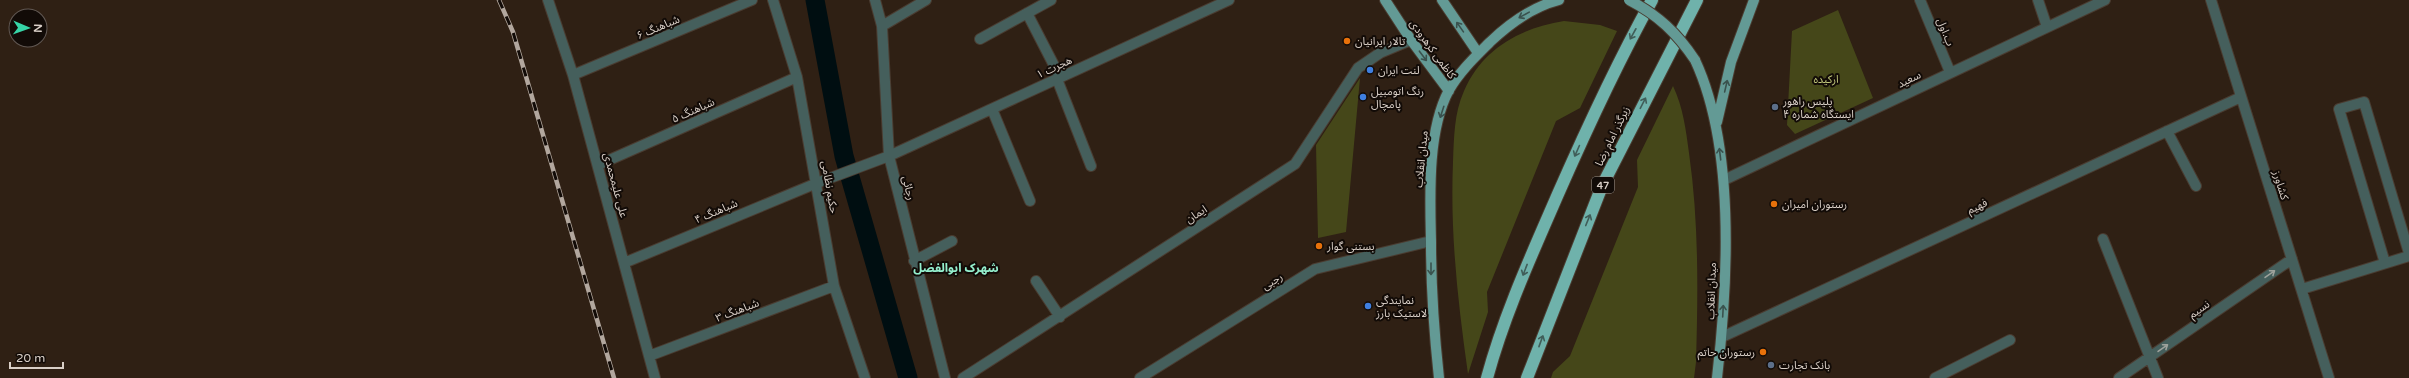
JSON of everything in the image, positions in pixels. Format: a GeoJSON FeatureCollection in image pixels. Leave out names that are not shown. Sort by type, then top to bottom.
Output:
{"type":"FeatureCollection","features":[{"type":"Feature","properties":{"kind":"highway"},"geometry":{"type":"LineString","coordinates":[[1486,378],[1494,353],[1534,249],[1590,122],[1652,0]]}},
{"type":"Feature","properties":{"kind":"highway","name":"زیرگذر امام رضا"},"geometry":{"type":"LineString","coordinates":[[1527,378],[1602,186],[1697,0]]}},
{"type":"Feature","properties":{"kind":"main road","name":"کاظمی کرهرودی"},"geometry":{"type":"LineString","coordinates":[[1385,0],[1411,40],[1449,91]]}},
{"type":"Feature","properties":{"kind":"main road"},"geometry":{"type":"LineString","coordinates":[[1442,0],[1478,53]]}},
{"type":"Feature","properties":{"kind":"main road","name":"میدان انقلاب"},"geometry":{"type":"LineString","coordinates":[[1439,378],[1432,301],[1429,184],[1436,130],[1449,91],[1465,67],[1478,53],[1510,24],[1545,4],[1559,0]]}},
{"type":"Feature","properties":{"kind":"main road","name":"میدان انقلاب"},"geometry":{"type":"LineString","coordinates":[[1629,0],[1650,11],[1668,26],[1695,60],[1707,85],[1717,124],[1724,180],[1725,242],[1722,337],[1717,378]]}},
{"type":"Feature","properties":{"kind":"main road"},"geometry":{"type":"LineString","coordinates":[[1717,124],[1731,62],[1754,0]]}},
{"type":"Feature","properties":{"kind":"street","name":"علی علیمحمدی"},"geometry":{"type":"LineString","coordinates":[[548,0],[573,75],[655,378]]}},
{"type":"Feature","properties":{"kind":"street","name":"شباهنگ ۶"},"geometry":{"type":"LineString","coordinates":[[573,75],[752,0]]}},
{"type":"Feature","properties":{"kind":"street","name":"حکیم نظامی"},"geometry":{"type":"LineString","coordinates":[[773,0],[798,77],[834,286],[865,378]]}},
{"type":"Feature","properties":{"kind":"street","name":"رجائی"},"geometry":{"type":"LineString","coordinates":[[875,0],[882,26],[889,156],[914,261],[945,378]]}},
{"type":"Feature","properties":{"kind":"street"},"geometry":{"type":"LineString","coordinates":[[882,26],[926,0]]}},
{"type":"Feature","properties":{"kind":"street"},"geometry":{"type":"LineString","coordinates":[[980,39],[1050,0]]}},
{"type":"Feature","properties":{"kind":"street","name":"هجرت ۱"},"geometry":{"type":"LineString","coordinates":[[870,163],[889,156],[1229,0]]}},
{"type":"Feature","properties":{"kind":"street","name":"ب.اول"},"geometry":{"type":"LineString","coordinates":[[1920,0],[1950,72]]}},
{"type":"Feature","properties":{"kind":"street"},"geometry":{"type":"LineString","coordinates":[[2038,0],[2047,27]]}},
{"type":"Feature","properties":{"kind":"street","name":"سعید"},"geometry":{"type":"LineString","coordinates":[[1724,180],[2105,0]]}},
{"type":"Feature","properties":{"kind":"street","name":"کشاورز"},"geometry":{"type":"LineString","coordinates":[[2211,0],[2329,378]]}},
{"type":"Feature","properties":{"kind":"street"},"geometry":{"type":"LineString","coordinates":[[1027,13],[1059,78],[1091,166]]}},
{"type":"Feature","properties":{"kind":"street","name":"ایمان"},"geometry":{"type":"LineString","coordinates":[[963,378],[1060,317],[1295,164],[1358,68],[1380,54],[1411,40]]}},
{"type":"Feature","properties":{"kind":"street","name":"شباهنگ ۵"},"geometry":{"type":"LineString","coordinates":[[598,165],[798,77]]}},
{"type":"Feature","properties":{"kind":"street","name":"فهیم"},"geometry":{"type":"LineString","coordinates":[[1722,337],[2241,97]]}},
{"type":"Feature","properties":{"kind":"street"},"geometry":{"type":"LineString","coordinates":[[2302,289],[2385,263],[2409,255],[2364,102],[2339,109],[2385,263]]}},
{"type":"Feature","properties":{"kind":"street"},"geometry":{"type":"LineString","coordinates":[[992,109],[1030,201]]}},
{"type":"Feature","properties":{"kind":"street"},"geometry":{"type":"LineString","coordinates":[[2167,132],[2196,186]]}},
{"type":"Feature","properties":{"kind":"street","name":"شباهنگ ۴"},"geometry":{"type":"LineString","coordinates":[[624,263],[817,183],[870,163]]}},
{"type":"Feature","properties":{"kind":"street"},"geometry":{"type":"LineString","coordinates":[[2103,239],[2158,378]]}},
{"type":"Feature","properties":{"kind":"street"},"geometry":{"type":"LineString","coordinates":[[914,261],[952,241]]}},
{"type":"Feature","properties":{"kind":"street","name":"رجبی"},"geometry":{"type":"LineString","coordinates":[[1140,378],[1315,269],[1431,242]]}},
{"type":"Feature","properties":{"kind":"street","name":"نسیم"},"geometry":{"type":"LineString","coordinates":[[2119,378],[2292,259]]}},
{"type":"Feature","properties":{"kind":"street"},"geometry":{"type":"LineString","coordinates":[[1036,281],[1060,317]]}},
{"type":"Feature","properties":{"kind":"street","name":"شباهنگ ۳"},"geometry":{"type":"LineString","coordinates":[[649,356],[834,286]]}},
{"type":"Feature","properties":{"kind":"street"},"geometry":{"type":"LineString","coordinates":[[1935,378],[2010,340]]}},
{"type":"Feature","properties":{"kind":"green space","name":"ارکیده"},"geometry":{"type":"Polygon","coordinates":[[[1838,10],[1873,98],[1795,134],[1787,125],[1792,31],[1838,10]]]}},
{"type":"Feature","properties":{"kind":"green space"},"geometry":{"type":"Polygon","coordinates":[[[1564,21],[1600,25],[1617,31],[1580,108],[1556,121],[1487,292],[1488,312],[1468,374],[1458,295],[1453,216],[1452,189],[1454,144],[1458,108],[1464,91],[1472,76],[1481,63],[1492,52],[1518,35],[1548,24],[1564,21]]]}},
{"type":"Feature","properties":{"kind":"green space"},"geometry":{"type":"Polygon","coordinates":[[[1360,78],[1346,232],[1318,238],[1316,145],[1360,78]]]}},
{"type":"Feature","properties":{"kind":"green space"},"geometry":{"type":"Polygon","coordinates":[[[1673,86],[1682,110],[1695,205],[1697,284],[1696,362],[1694,378],[1551,378],[1553,372],[1570,356],[1638,187],[1637,160],[1673,86]]]}},
{"type":"Feature","properties":{"kind":"waterway"},"geometry":{"type":"LineString","coordinates":[[815,0],[844,156],[908,378]]}},
{"type":"Feature","properties":{"kind":"railway"},"geometry":{"type":"LineString","coordinates":[[499,0],[513,32],[614,378]]}},
{"type":"Feature","properties":{"kind":"place","name":"تالار ایرانیان"},"geometry":{"type":"Point","coordinates":[1347,41]}},
{"type":"Feature","properties":{"kind":"place","name":"لنت ایران"},"geometry":{"type":"Point","coordinates":[1370,70]}},
{"type":"Feature","properties":{"kind":"place","name":"رنگ اتومبیل پامچال"},"geometry":{"type":"Point","coordinates":[1363,97]}},
{"type":"Feature","properties":{"kind":"place","name":"پلیس راهور ایستگاه شماره ۴"},"geometry":{"type":"Point","coordinates":[1775,107]}},
{"type":"Feature","properties":{"kind":"place","name":"رستوران امیران"},"geometry":{"type":"Point","coordinates":[1774,204]}},
{"type":"Feature","properties":{"kind":"place","name":"بستنی گوار"},"geometry":{"type":"Point","coordinates":[1319,246]}},
{"type":"Feature","properties":{"kind":"place","name":"نمایندگی لاستیک بارز"},"geometry":{"type":"Point","coordinates":[1368,306]}},
{"type":"Feature","properties":{"kind":"place","name":"رستوران حاتم"},"geometry":{"type":"Point","coordinates":[1763,352]}},
{"type":"Feature","properties":{"kind":"place","name":"بانک تجارت"},"geometry":{"type":"Point","coordinates":[1771,365]}},
{"type":"Feature","properties":{"kind":"district","name":"شهرک ابوالفضل"},"geometry":{"type":"Point","coordinates":[956,268]}}]}
